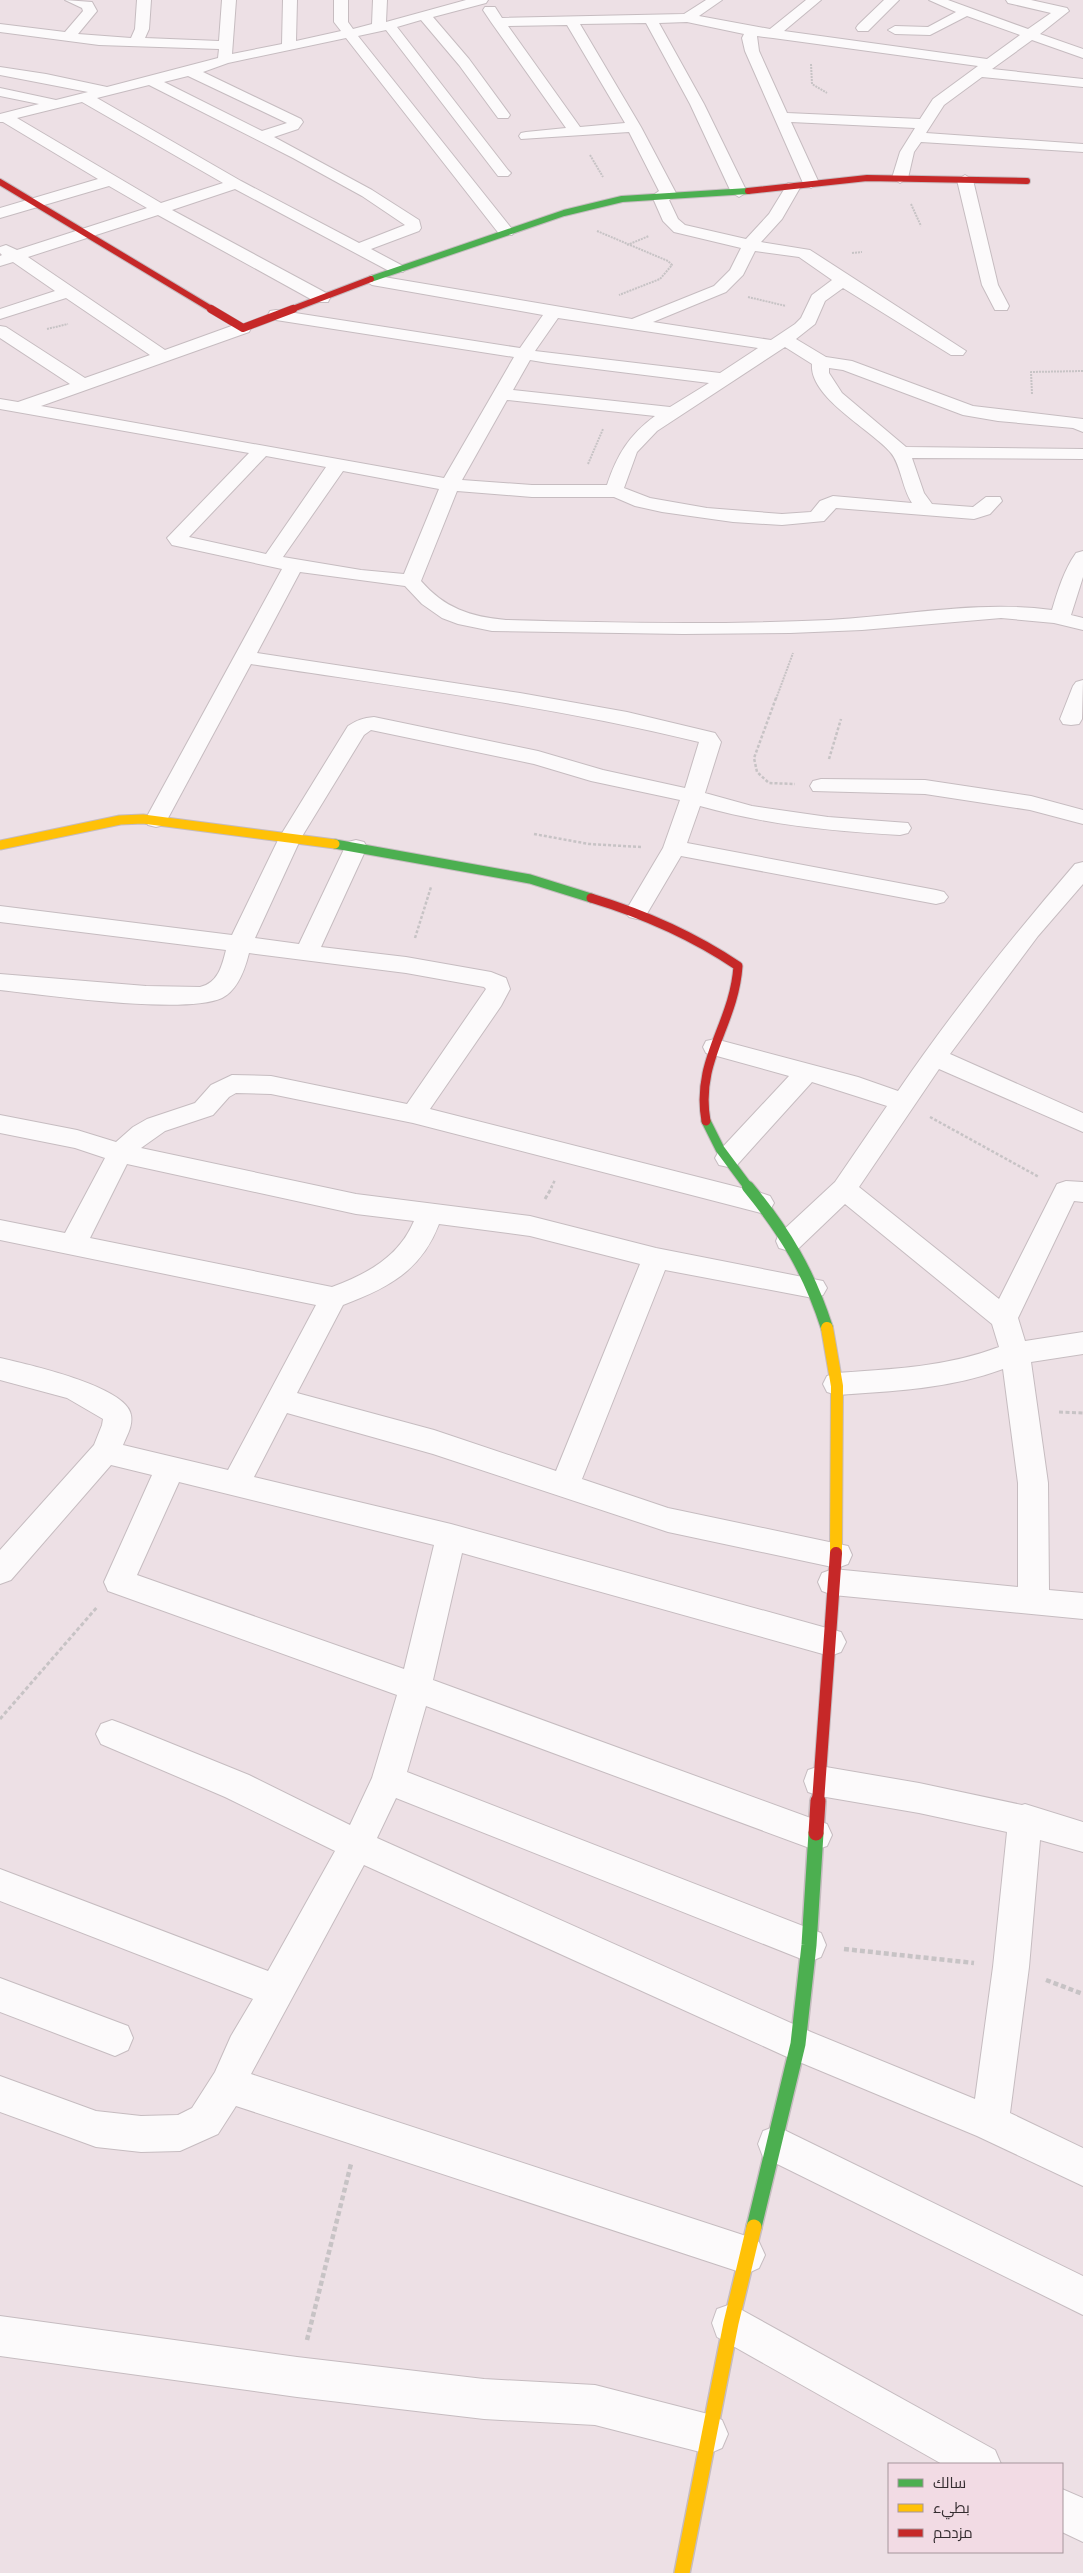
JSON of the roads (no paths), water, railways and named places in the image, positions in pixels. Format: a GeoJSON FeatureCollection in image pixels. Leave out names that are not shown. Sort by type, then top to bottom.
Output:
{"type":"FeatureCollection","features":[{"type":"Feature","properties":{"kind":"street"},"geometry":{"type":"LineString","coordinates":[[69,37],[90,11],[87,5],[72,0]]}},
{"type":"Feature","properties":{"kind":"street"},"geometry":{"type":"LineString","coordinates":[[136,42],[142,29],[144,0]]}},
{"type":"Feature","properties":{"kind":"street"},"geometry":{"type":"LineString","coordinates":[[226,52],[229,0]]}},
{"type":"Feature","properties":{"kind":"street"},"geometry":{"type":"LineString","coordinates":[[288,47],[290,0]]}},
{"type":"Feature","properties":{"kind":"street"},"geometry":{"type":"LineString","coordinates":[[341,0],[341,22],[458,174],[506,232]]}},
{"type":"Feature","properties":{"kind":"street"},"geometry":{"type":"LineString","coordinates":[[380,0],[384,26],[503,173]]}},
{"type":"Feature","properties":{"kind":"street"},"geometry":{"type":"LineString","coordinates":[[417,0],[421,17],[464,62],[503,115]]}},
{"type":"Feature","properties":{"kind":"street"},"geometry":{"type":"LineString","coordinates":[[0,28],[69,37],[226,52],[288,47],[384,26],[482,0],[575,131]]}},
{"type":"Feature","properties":{"kind":"street"},"geometry":{"type":"LineString","coordinates":[[687,18],[715,0]]}},
{"type":"Feature","properties":{"kind":"street"},"geometry":{"type":"LineString","coordinates":[[773,34],[814,0]]}},
{"type":"Feature","properties":{"kind":"street"},"geometry":{"type":"LineString","coordinates":[[863,28],[892,0]]}},
{"type":"Feature","properties":{"kind":"street"},"geometry":{"type":"LineString","coordinates":[[936,0],[967,11],[1037,28],[1064,29]]}},
{"type":"Feature","properties":{"kind":"street"},"geometry":{"type":"LineString","coordinates":[[900,178],[902,162],[919,130],[938,102],[1037,28],[1069,12],[1013,0]]}},
{"type":"Feature","properties":{"kind":"street"},"geometry":{"type":"LineString","coordinates":[[594,6],[596,20]]}},
{"type":"Feature","properties":{"kind":"street"},"geometry":{"type":"LineString","coordinates":[[895,30],[925,32],[967,11]]}},
{"type":"Feature","properties":{"kind":"street"},"geometry":{"type":"LineString","coordinates":[[498,22],[596,20],[654,15],[687,18],[752,31],[1083,83]]}},
{"type":"Feature","properties":{"kind":"street"},"geometry":{"type":"LineString","coordinates":[[654,15],[739,192]]}},
{"type":"Feature","properties":{"kind":"street"},"geometry":{"type":"LineString","coordinates":[[570,20],[634,127],[664,195],[669,216],[680,229],[750,245],[804,253],[842,280],[957,351]]}},
{"type":"Feature","properties":{"kind":"street"},"geometry":{"type":"LineString","coordinates":[[1037,28],[1083,54]]}},
{"type":"Feature","properties":{"kind":"street"},"geometry":{"type":"LineString","coordinates":[[752,31],[749,35],[750,44],[810,183]]}},
{"type":"Feature","properties":{"kind":"street"},"geometry":{"type":"LineString","coordinates":[[3,117],[190,71],[226,52]]}},
{"type":"Feature","properties":{"kind":"street"},"geometry":{"type":"LineString","coordinates":[[0,71],[65,82],[108,92]]}},
{"type":"Feature","properties":{"kind":"street"},"geometry":{"type":"LineString","coordinates":[[190,71],[296,122],[293,126],[262,136]]}},
{"type":"Feature","properties":{"kind":"street"},"geometry":{"type":"LineString","coordinates":[[151,81],[262,136],[366,193],[413,223],[413,228],[359,248]]}},
{"type":"Feature","properties":{"kind":"street"},"geometry":{"type":"LineString","coordinates":[[0,92],[60,104]]}},
{"type":"Feature","properties":{"kind":"street"},"geometry":{"type":"LineString","coordinates":[[86,98],[236,184],[397,269]]}},
{"type":"Feature","properties":{"kind":"street"},"geometry":{"type":"LineString","coordinates":[[3,117],[161,210],[322,298]]}},
{"type":"Feature","properties":{"kind":"street"},"geometry":{"type":"LineString","coordinates":[[782,117],[1083,148]]}},
{"type":"Feature","properties":{"kind":"street"},"geometry":{"type":"LineString","coordinates":[[526,136],[634,127]]}},
{"type":"Feature","properties":{"kind":"street"},"geometry":{"type":"LineString","coordinates":[[20,408],[82,384],[244,328],[397,269],[564,213],[622,199],[739,192],[810,183],[900,178],[1027,182]]}},
{"type":"Feature","properties":{"kind":"street"},"geometry":{"type":"LineString","coordinates":[[0,213],[112,180]]}},
{"type":"Feature","properties":{"kind":"street"},"geometry":{"type":"LineString","coordinates":[[965,180],[990,285],[1001,306]]}},
{"type":"Feature","properties":{"kind":"street"},"geometry":{"type":"LineString","coordinates":[[0,182],[244,328]]}},
{"type":"Feature","properties":{"kind":"street"},"geometry":{"type":"LineString","coordinates":[[0,261],[236,184]]}},
{"type":"Feature","properties":{"kind":"street"},"geometry":{"type":"LineString","coordinates":[[632,324],[720,290],[737,272],[750,245],[776,216],[792,186]]}},
{"type":"Feature","properties":{"kind":"street"},"geometry":{"type":"LineString","coordinates":[[0,246],[164,357]]}},
{"type":"Feature","properties":{"kind":"street"},"geometry":{"type":"LineString","coordinates":[[372,280],[554,312],[680,331],[781,343],[821,362],[846,365],[968,411],[1032,420],[1078,423],[1083,427]]}},
{"type":"Feature","properties":{"kind":"street"},"geometry":{"type":"LineString","coordinates":[[614,491],[630,449],[659,422],[801,328],[813,313],[818,299],[842,280]]}},
{"type":"Feature","properties":{"kind":"street"},"geometry":{"type":"LineString","coordinates":[[0,314],[68,292]]}},
{"type":"Feature","properties":{"kind":"street"},"geometry":{"type":"LineString","coordinates":[[411,582],[450,485],[525,353],[554,312]]}},
{"type":"Feature","properties":{"kind":"street"},"geometry":{"type":"LineString","coordinates":[[276,315],[548,358],[669,357],[723,379]]}},
{"type":"Feature","properties":{"kind":"street"},"geometry":{"type":"LineString","coordinates":[[669,357],[680,331]]}},
{"type":"Feature","properties":{"kind":"street"},"geometry":{"type":"LineString","coordinates":[[5,334],[82,384]]}},
{"type":"Feature","properties":{"kind":"street"},"geometry":{"type":"LineString","coordinates":[[821,362],[820,373],[836,397],[901,452],[915,492],[927,510]]}},
{"type":"Feature","properties":{"kind":"street"},"geometry":{"type":"LineString","coordinates":[[502,394],[672,414]]}},
{"type":"Feature","properties":{"kind":"street"},"geometry":{"type":"LineString","coordinates":[[0,404],[450,485],[532,490],[614,491],[627,494],[647,503],[777,519],[817,517],[827,505],[833,502],[974,513],[983,510],[993,501]]}},
{"type":"Feature","properties":{"kind":"street"},"geometry":{"type":"LineString","coordinates":[[262,450],[178,538],[179,541],[271,561],[411,582],[428,602],[452,615],[492,624],[592,627],[803,626],[988,612],[1034,614],[1083,624]]}},
{"type":"Feature","properties":{"kind":"street"},"geometry":{"type":"LineString","coordinates":[[901,452],[1083,454]]}},
{"type":"Feature","properties":{"kind":"street"},"geometry":{"type":"LineString","coordinates":[[271,561],[338,464]]}},
{"type":"Feature","properties":{"kind":"street"},"geometry":{"type":"LineString","coordinates":[[1060,618],[1070,583],[1083,557]]}},
{"type":"Feature","properties":{"kind":"street"},"geometry":{"type":"LineString","coordinates":[[156,820],[294,565]]}},
{"type":"Feature","properties":{"kind":"street"},"geometry":{"type":"LineString","coordinates":[[243,657],[520,699],[627,718],[705,737],[710,742],[674,848],[637,912]]}},
{"type":"Feature","properties":{"kind":"street"},"geometry":{"type":"LineString","coordinates":[[1071,719],[1083,686]]}},
{"type":"Feature","properties":{"kind":"street"},"geometry":{"type":"LineString","coordinates":[[0,982],[141,993],[204,995],[218,990],[230,976],[240,944],[290,838],[356,731],[365,724],[374,722],[538,758],[599,776],[691,796],[777,818],[900,828]]}},
{"type":"Feature","properties":{"kind":"street"},"geometry":{"type":"LineString","coordinates":[[821,786],[906,784],[925,786],[1031,803],[1083,817]]}},
{"type":"Feature","properties":{"kind":"street"},"geometry":{"type":"LineString","coordinates":[[0,845],[120,820],[156,820],[356,847],[530,879],[637,912],[708,944],[738,966],[740,973],[738,984],[700,1082],[699,1096],[706,1122],[728,1158],[789,1241],[813,1288],[829,1333],[837,1384],[835,1569],[809,1945],[798,2044],[776,2144],[730,2323],[682,2573]]}},
{"type":"Feature","properties":{"kind":"street"},"geometry":{"type":"LineString","coordinates":[[306,952],[356,847]]}},
{"type":"Feature","properties":{"kind":"street"},"geometry":{"type":"LineString","coordinates":[[674,848],[936,897]]}},
{"type":"Feature","properties":{"kind":"street"},"geometry":{"type":"LineString","coordinates":[[789,1241],[844,1190],[934,1057],[1030,931],[1083,869]]}},
{"type":"Feature","properties":{"kind":"street"},"geometry":{"type":"LineString","coordinates":[[0,914],[406,965],[487,978],[497,984],[498,988],[414,1114]]}},
{"type":"Feature","properties":{"kind":"street"},"geometry":{"type":"LineString","coordinates":[[715,1047],[858,1086],[902,1102]]}},
{"type":"Feature","properties":{"kind":"street"},"geometry":{"type":"LineString","coordinates":[[934,1057],[1083,1123]]}},
{"type":"Feature","properties":{"kind":"street"},"geometry":{"type":"LineString","coordinates":[[728,1158],[807,1072]]}},
{"type":"Feature","properties":{"kind":"street"},"geometry":{"type":"LineString","coordinates":[[73,1246],[120,1153],[142,1133],[156,1125],[204,1109],[220,1091],[232,1084],[271,1085],[414,1114],[761,1203]]}},
{"type":"Feature","properties":{"kind":"street"},"geometry":{"type":"LineString","coordinates":[[0,1124],[77,1139],[120,1153],[356,1204],[530,1226],[656,1258],[813,1288]]}},
{"type":"Feature","properties":{"kind":"street"},"geometry":{"type":"LineString","coordinates":[[844,1190],[1004,1318],[1015,1353],[1026,1411],[1034,1483],[1034,1602]]}},
{"type":"Feature","properties":{"kind":"street"},"geometry":{"type":"LineString","coordinates":[[1004,1318],[1074,1192]]}},
{"type":"Feature","properties":{"kind":"street"},"geometry":{"type":"LineString","coordinates":[[0,1230],[333,1298],[380,1276],[401,1262],[413,1250],[430,1214]]}},
{"type":"Feature","properties":{"kind":"street"},"geometry":{"type":"LineString","coordinates":[[565,1486],[656,1258]]}},
{"type":"Feature","properties":{"kind":"street"},"geometry":{"type":"LineString","coordinates":[[236,1483],[333,1298]]}},
{"type":"Feature","properties":{"kind":"street"},"geometry":{"type":"LineString","coordinates":[[837,1384],[923,1378],[974,1368],[1015,1353],[1083,1343]]}},
{"type":"Feature","properties":{"kind":"street"},"geometry":{"type":"LineString","coordinates":[[0,1368],[76,1391],[107,1404],[117,1414],[118,1425],[105,1452],[0,1571]]}},
{"type":"Feature","properties":{"kind":"street"},"geometry":{"type":"LineString","coordinates":[[281,1400],[434,1442],[668,1520],[835,1569],[1034,1602],[1083,1606]]}},
{"type":"Feature","properties":{"kind":"street"},"geometry":{"type":"LineString","coordinates":[[105,1452],[451,1537],[830,1642]]}},
{"type":"Feature","properties":{"kind":"street"},"geometry":{"type":"LineString","coordinates":[[170,1468],[119,1582],[816,1835]]}},
{"type":"Feature","properties":{"kind":"street"},"geometry":{"type":"LineString","coordinates":[[0,2094],[96,2129],[141,2134],[180,2133],[205,2121],[228,2085],[244,2049],[357,1845],[388,1780],[415,1689],[451,1537]]}},
{"type":"Feature","properties":{"kind":"street"},"geometry":{"type":"LineString","coordinates":[[112,1734],[262,1798],[357,1845],[798,2044],[990,2123],[1083,2167]]}},
{"type":"Feature","properties":{"kind":"street"},"geometry":{"type":"LineString","coordinates":[[388,1780],[809,1945]]}},
{"type":"Feature","properties":{"kind":"street"},"geometry":{"type":"LineString","coordinates":[[820,1781],[929,1799],[1025,1819],[1083,1837]]}},
{"type":"Feature","properties":{"kind":"street"},"geometry":{"type":"LineString","coordinates":[[990,2123],[1011,1967],[1025,1819]]}},
{"type":"Feature","properties":{"kind":"street"},"geometry":{"type":"LineString","coordinates":[[0,1885],[277,1991]]}},
{"type":"Feature","properties":{"kind":"street"},"geometry":{"type":"LineString","coordinates":[[0,1995],[115,2038]]}},
{"type":"Feature","properties":{"kind":"street"},"geometry":{"type":"LineString","coordinates":[[228,2085],[746,2255]]}},
{"type":"Feature","properties":{"kind":"street"},"geometry":{"type":"LineString","coordinates":[[776,2144],[1083,2296]]}},
{"type":"Feature","properties":{"kind":"street"},"geometry":{"type":"LineString","coordinates":[[730,2323],[979,2463]]}},
{"type":"Feature","properties":{"kind":"street"},"geometry":{"type":"LineString","coordinates":[[0,2336],[297,2377],[484,2399],[595,2405],[708,2434]]}},
{"type":"Feature","properties":{"kind":"street"},"geometry":{"type":"LineString","coordinates":[[1063,2510],[1083,2521]]}}]}
